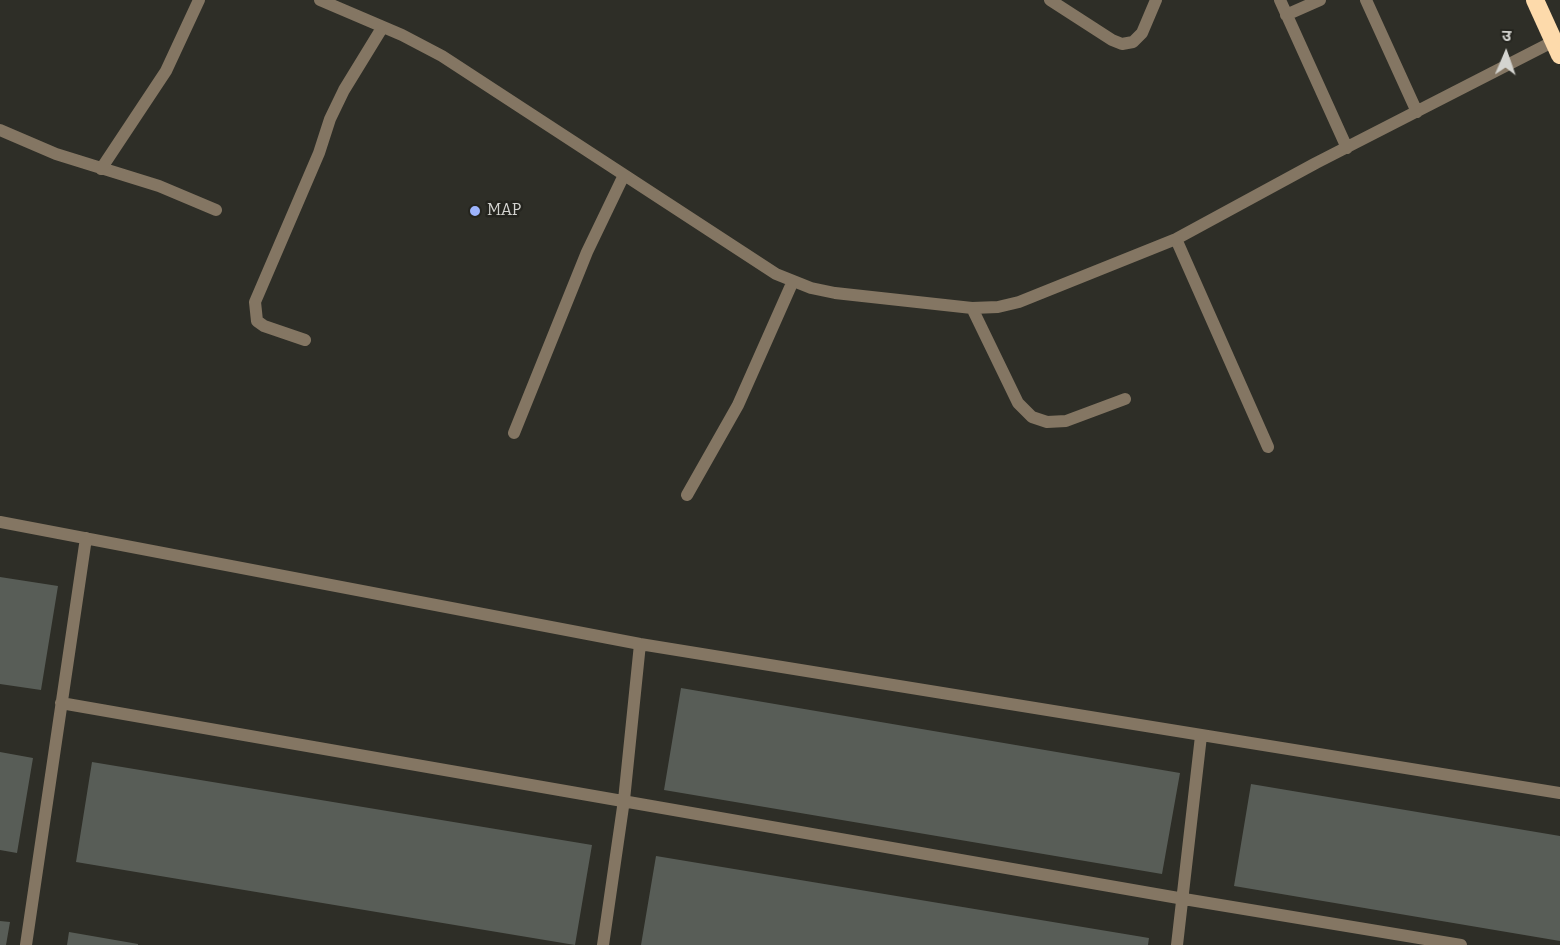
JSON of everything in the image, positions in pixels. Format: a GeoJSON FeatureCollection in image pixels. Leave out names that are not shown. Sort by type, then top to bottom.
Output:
{"type":"FeatureCollection","features":[{"type":"Feature","properties":{"kind":"highway"},"geometry":{"type":"LineString","coordinates":[[1535,0],[1558,45]]}},
{"type":"Feature","properties":{"kind":"street"},"geometry":{"type":"LineString","coordinates":[[101,169],[166,71],[199,0]]}},
{"type":"Feature","properties":{"kind":"street"},"geometry":{"type":"LineString","coordinates":[[320,0],[402,35],[442,56],[776,274],[811,288],[835,293],[972,308],[998,307],[1019,302],[1176,239],[1417,112],[1558,45]]}},
{"type":"Feature","properties":{"kind":"street"},"geometry":{"type":"LineString","coordinates":[[1050,0],[1112,40],[1122,44],[1133,42],[1142,33],[1156,0]]}},
{"type":"Feature","properties":{"kind":"street"},"geometry":{"type":"LineString","coordinates":[[1280,0],[1347,148]]}},
{"type":"Feature","properties":{"kind":"street"},"geometry":{"type":"LineString","coordinates":[[1286,15],[1320,0]]}},
{"type":"Feature","properties":{"kind":"street"},"geometry":{"type":"LineString","coordinates":[[1366,0],[1417,112]]}},
{"type":"Feature","properties":{"kind":"street"},"geometry":{"type":"LineString","coordinates":[[304,340],[264,326],[257,321],[255,302],[319,153],[330,119],[344,90],[382,28]]}},
{"type":"Feature","properties":{"kind":"street"},"geometry":{"type":"LineString","coordinates":[[0,130],[56,154],[159,186],[216,210]]}},
{"type":"Feature","properties":{"kind":"street"},"geometry":{"type":"LineString","coordinates":[[514,434],[587,252],[624,175]]}},
{"type":"Feature","properties":{"kind":"street"},"geometry":{"type":"LineString","coordinates":[[1176,239],[1268,447]]}},
{"type":"Feature","properties":{"kind":"street"},"geometry":{"type":"LineString","coordinates":[[687,495],[738,405],[793,281]]}},
{"type":"Feature","properties":{"kind":"street"},"geometry":{"type":"LineString","coordinates":[[972,308],[1018,403],[1032,417],[1047,422],[1066,421],[1125,399]]}},
{"type":"Feature","properties":{"kind":"street"},"geometry":{"type":"LineString","coordinates":[[0,522],[640,644],[1560,793]]}},
{"type":"Feature","properties":{"kind":"street"},"geometry":{"type":"LineString","coordinates":[[26,945],[86,538]]}},
{"type":"Feature","properties":{"kind":"street"},"geometry":{"type":"LineString","coordinates":[[603,945],[624,800],[640,644]]}},
{"type":"Feature","properties":{"kind":"street"},"geometry":{"type":"LineString","coordinates":[[61,703],[1184,899],[1461,945]]}},
{"type":"Feature","properties":{"kind":"street"},"geometry":{"type":"LineString","coordinates":[[1177,945],[1201,736]]}},
{"type":"Feature","properties":{"kind":"building"},"geometry":{"type":"Polygon","coordinates":[[[0,577],[58,586],[41,690],[0,684],[0,577]]]}},
{"type":"Feature","properties":{"kind":"building"},"geometry":{"type":"Polygon","coordinates":[[[681,688],[1180,773],[1162,874],[664,790],[681,688]]]}},
{"type":"Feature","properties":{"kind":"building"},"geometry":{"type":"Polygon","coordinates":[[[0,752],[33,758],[17,853],[0,850],[0,752]]]}},
{"type":"Feature","properties":{"kind":"building"},"geometry":{"type":"Polygon","coordinates":[[[92,762],[592,845],[575,945],[76,862],[92,762]]]}},
{"type":"Feature","properties":{"kind":"building"},"geometry":{"type":"Polygon","coordinates":[[[1251,784],[1560,836],[1560,941],[1234,886],[1251,784]]]}},
{"type":"Feature","properties":{"kind":"building"},"geometry":{"type":"Polygon","coordinates":[[[656,856],[1149,938],[1148,945],[641,945],[656,856]]]}},
{"type":"Feature","properties":{"kind":"building"},"geometry":{"type":"Polygon","coordinates":[[[0,921],[10,922],[6,945],[0,945],[0,921]]]}},
{"type":"Feature","properties":{"kind":"building"},"geometry":{"type":"Polygon","coordinates":[[[69,932],[138,944],[138,945],[67,945],[69,932]]]}},
{"type":"Feature","properties":{"kind":"place","name":"MAP"},"geometry":{"type":"Point","coordinates":[475,211]}}]}
